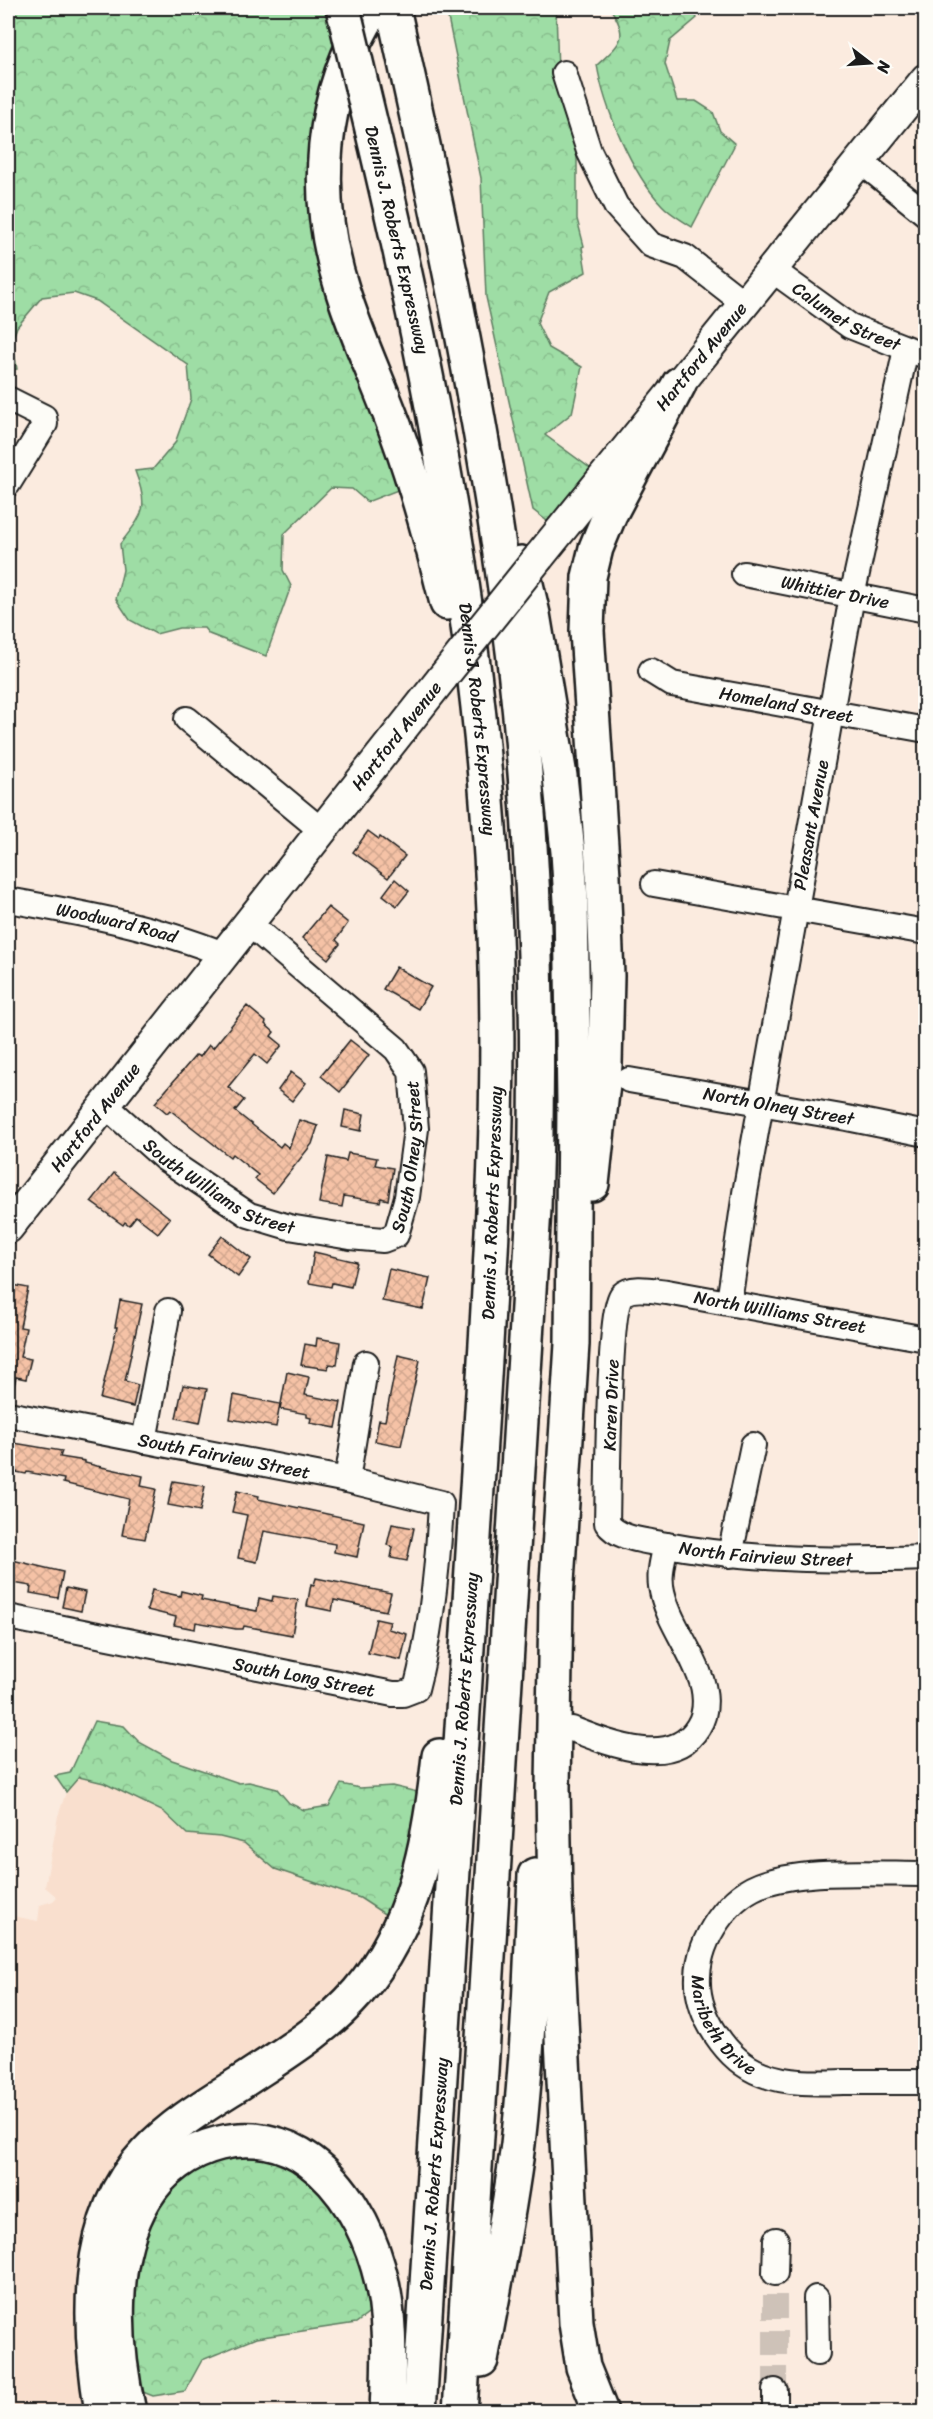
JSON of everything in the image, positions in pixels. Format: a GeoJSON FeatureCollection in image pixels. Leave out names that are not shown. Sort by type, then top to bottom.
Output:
{"type":"FeatureCollection","features":[{"type":"Feature","properties":{"kind":"highway","name":"Dennis J. Roberts Expressway"},"geometry":{"type":"LineString","coordinates":[[343,8],[412,299],[438,430],[459,561],[484,760],[494,893],[498,1093],[494,1226],[419,2412]]}},
{"type":"Feature","properties":{"kind":"highway"},"geometry":{"type":"LineString","coordinates":[[374,8],[348,56],[331,111],[323,171],[326,220],[343,294],[398,434],[424,517],[484,760]]}},
{"type":"Feature","properties":{"kind":"highway"},"geometry":{"type":"LineString","coordinates":[[393,8],[452,279],[499,542],[517,686],[532,874],[538,1076],[531,1276],[460,2412]]}},
{"type":"Feature","properties":{"kind":"highway"},"geometry":{"type":"LineString","coordinates":[[572,1344],[599,1122],[607,1021],[606,917],[587,632],[589,578],[596,548],[610,514],[679,384]]}},
{"type":"Feature","properties":{"kind":"highway"},"geometry":{"type":"LineString","coordinates":[[477,410],[506,506],[532,614],[565,813],[571,901],[574,1103],[572,1344],[556,1598],[553,1788],[555,1897],[578,2345],[583,2367],[601,2412]]}},
{"type":"Feature","properties":{"kind":"highway"},"geometry":{"type":"LineString","coordinates":[[109,2411],[94,2350],[94,2289],[104,2233],[123,2183],[144,2154],[169,2131],[294,2048],[327,2023],[371,1975],[394,1940],[403,1921],[419,1876],[432,1817],[445,1714],[474,1526]]}},
{"type":"Feature","properties":{"kind":"highway"},"geometry":{"type":"LineString","coordinates":[[471,2412],[502,2248],[518,2144],[527,2028],[546,1684],[556,1598]]}},
{"type":"Feature","properties":{"kind":"highway"},"geometry":{"type":"LineString","coordinates":[[109,2411],[120,2350],[118,2311],[121,2273],[132,2223],[152,2187],[172,2165],[198,2149],[240,2140],[278,2145],[310,2161],[344,2197],[363,2229],[378,2266],[387,2310],[389,2361],[387,2412]]}},
{"type":"Feature","properties":{"kind":"main road","name":"Hartford Avenue"},"geometry":{"type":"LineString","coordinates":[[8,1228],[442,677],[926,79]]}},
{"type":"Feature","properties":{"kind":"street"},"geometry":{"type":"LineString","coordinates":[[564,73],[589,151],[616,206],[651,246],[684,257],[744,303]]}},
{"type":"Feature","properties":{"kind":"street"},"geometry":{"type":"LineString","coordinates":[[859,160],[926,214]]}},
{"type":"Feature","properties":{"kind":"street","name":"Calumet Street"},"geometry":{"type":"LineString","coordinates":[[771,269],[850,326],[916,352]]}},
{"type":"Feature","properties":{"kind":"street","name":"Pleasant Avenue"},"geometry":{"type":"LineString","coordinates":[[729,1302],[745,1193],[852,596],[916,352]]}},
{"type":"Feature","properties":{"kind":"street"},"geometry":{"type":"LineString","coordinates":[[8,399],[44,417],[45,424],[8,484]]}},
{"type":"Feature","properties":{"kind":"street","name":"Whittier Drive"},"geometry":{"type":"LineString","coordinates":[[744,574],[926,610]]}},
{"type":"Feature","properties":{"kind":"street","name":"Homeland Street"},"geometry":{"type":"LineString","coordinates":[[651,671],[672,684],[926,730]]}},
{"type":"Feature","properties":{"kind":"street"},"geometry":{"type":"LineString","coordinates":[[187,719],[321,830]]}},
{"type":"Feature","properties":{"kind":"street"},"geometry":{"type":"LineString","coordinates":[[654,884],[926,932]]}},
{"type":"Feature","properties":{"kind":"street","name":"Woodward Road"},"geometry":{"type":"LineString","coordinates":[[8,900],[101,917],[189,940],[223,954]]}},
{"type":"Feature","properties":{"kind":"street","name":"South Olney Street"},"geometry":{"type":"LineString","coordinates":[[248,923],[348,1011],[396,1049],[411,1071],[416,1129],[407,1197],[399,1227],[396,1235],[391,1239],[350,1237]]}},
{"type":"Feature","properties":{"kind":"street","name":"North Olney Street"},"geometry":{"type":"LineString","coordinates":[[629,1080],[926,1134]]}},
{"type":"Feature","properties":{"kind":"street","name":"South Williams Street"},"geometry":{"type":"LineString","coordinates":[[105,1105],[164,1158],[249,1215],[290,1227],[350,1237]]}},
{"type":"Feature","properties":{"kind":"street","name":"North Williams Street"},"geometry":{"type":"LineString","coordinates":[[634,1289],[729,1302],[926,1339]]}},
{"type":"Feature","properties":{"kind":"street","name":"Karen Drive"},"geometry":{"type":"LineString","coordinates":[[610,1528],[607,1523],[616,1311],[621,1296],[634,1289]]}},
{"type":"Feature","properties":{"kind":"street"},"geometry":{"type":"LineString","coordinates":[[144,1441],[168,1311]]}},
{"type":"Feature","properties":{"kind":"street"},"geometry":{"type":"LineString","coordinates":[[347,1479],[366,1363]]}},
{"type":"Feature","properties":{"kind":"street","name":"South Fairview Street"},"geometry":{"type":"LineString","coordinates":[[8,1414],[347,1479],[441,1503]]}},
{"type":"Feature","properties":{"kind":"street"},"geometry":{"type":"LineString","coordinates":[[730,1555],[753,1445]]}},
{"type":"Feature","properties":{"kind":"street","name":"South Long Street"},"geometry":{"type":"LineString","coordinates":[[8,1617],[254,1668],[403,1694],[416,1689],[423,1663],[441,1503]]}},
{"type":"Feature","properties":{"kind":"street","name":"North Fairview Street"},"geometry":{"type":"LineString","coordinates":[[610,1528],[632,1538],[730,1555],[809,1560],[926,1558]]}},
{"type":"Feature","properties":{"kind":"street"},"geometry":{"type":"LineString","coordinates":[[572,1729],[624,1747],[662,1749],[683,1743],[691,1737],[703,1719],[705,1708],[700,1674],[667,1608],[661,1585],[666,1545]]}},
{"type":"Feature","properties":{"kind":"street","name":"Maribeth Drive"},"geometry":{"type":"LineString","coordinates":[[926,1874],[803,1876],[766,1882],[734,1902],[719,1918],[699,1963],[698,1977],[698,1990],[714,2033],[740,2060],[762,2074],[800,2083],[926,2082]]}},
{"type":"Feature","properties":{"kind":"street"},"geometry":{"type":"LineString","coordinates":[[775,2273],[776,2240]]}},
{"type":"Feature","properties":{"kind":"street"},"geometry":{"type":"LineString","coordinates":[[816,2298],[817,2353]]}},
{"type":"Feature","properties":{"kind":"shaded area"},"geometry":{"type":"Polygon","coordinates":[[[79,1777],[104,1783],[164,1812],[187,1834],[220,1837],[244,1843],[275,1869],[360,1898],[395,1921],[356,1981],[177,2118],[95,2411],[8,2411],[8,1915],[38,1921],[40,1905],[53,1901],[57,1897],[45,1887],[58,1816],[66,1792],[79,1777]]]}},
{"type":"Feature","properties":{"kind":"green space"},"geometry":{"type":"Polygon","coordinates":[[[8,8],[335,8],[345,43],[318,137],[408,486],[367,502],[352,489],[331,488],[284,534],[283,570],[291,586],[266,656],[209,634],[204,628],[179,628],[156,634],[130,620],[116,599],[123,570],[120,544],[142,511],[142,495],[135,471],[153,469],[175,443],[191,399],[188,365],[97,301],[74,293],[42,297],[17,327],[12,340],[17,369],[8,370],[8,8]]]}},
{"type":"Feature","properties":{"kind":"green space"},"geometry":{"type":"Polygon","coordinates":[[[446,8],[556,8],[558,73],[568,95],[577,158],[577,219],[584,246],[582,247],[586,272],[549,292],[537,323],[549,348],[582,367],[572,413],[545,435],[598,474],[556,528],[533,510],[486,297],[481,178],[446,8]]]}},
{"type":"Feature","properties":{"kind":"green space"},"geometry":{"type":"Polygon","coordinates":[[[610,8],[693,8],[697,18],[670,41],[665,64],[677,101],[696,101],[713,112],[720,131],[735,144],[692,227],[669,211],[651,192],[630,158],[613,120],[597,65],[620,40],[620,26],[610,8]]]}},
{"type":"Feature","properties":{"kind":"green space"},"geometry":{"type":"Polygon","coordinates":[[[94,1721],[124,1726],[139,1742],[172,1760],[239,1783],[249,1782],[277,1789],[289,1803],[304,1810],[329,1806],[341,1784],[360,1788],[392,1786],[430,1795],[395,1921],[360,1898],[275,1869],[244,1843],[220,1837],[187,1834],[164,1812],[104,1783],[79,1777],[66,1792],[55,1776],[70,1773],[94,1721]]]}},
{"type":"Feature","properties":{"kind":"green space"},"geometry":{"type":"Polygon","coordinates":[[[233,2141],[327,2182],[380,2305],[356,2323],[256,2338],[202,2360],[185,2391],[153,2396],[120,2383],[136,2207],[233,2141]]]}},
{"type":"Feature","properties":{"kind":"building"},"geometry":{"type":"Polygon","coordinates":[[[368,831],[405,856],[388,878],[353,852],[368,831]]]}},
{"type":"Feature","properties":{"kind":"building"},"geometry":{"type":"Polygon","coordinates":[[[395,879],[409,891],[397,906],[383,895],[395,879]]]}},
{"type":"Feature","properties":{"kind":"building"},"geometry":{"type":"Polygon","coordinates":[[[328,907],[348,923],[336,940],[340,944],[328,959],[302,938],[328,907]]]}},
{"type":"Feature","properties":{"kind":"building"},"geometry":{"type":"Polygon","coordinates":[[[396,967],[431,987],[418,1009],[383,989],[396,967]]]}},
{"type":"Feature","properties":{"kind":"building"},"geometry":{"type":"Polygon","coordinates":[[[247,1006],[266,1022],[265,1024],[274,1032],[271,1036],[282,1045],[267,1064],[255,1054],[228,1087],[244,1100],[235,1111],[280,1147],[283,1143],[289,1148],[299,1120],[318,1126],[312,1144],[273,1193],[255,1179],[258,1175],[232,1154],[230,1157],[170,1110],[167,1113],[155,1103],[196,1055],[200,1057],[209,1045],[213,1048],[247,1006]]]}},
{"type":"Feature","properties":{"kind":"building"},"geometry":{"type":"Polygon","coordinates":[[[350,1040],[369,1055],[340,1092],[321,1076],[350,1040]]]}},
{"type":"Feature","properties":{"kind":"building"},"geometry":{"type":"Polygon","coordinates":[[[291,1072],[306,1083],[292,1101],[278,1090],[291,1072]]]}},
{"type":"Feature","properties":{"kind":"building"},"geometry":{"type":"Polygon","coordinates":[[[345,1110],[364,1114],[361,1131],[342,1127],[345,1110]]]}},
{"type":"Feature","properties":{"kind":"building"},"geometry":{"type":"Polygon","coordinates":[[[348,1153],[377,1158],[375,1165],[393,1168],[388,1200],[381,1198],[380,1202],[344,1196],[342,1207],[319,1203],[328,1157],[346,1161],[348,1153]]]}},
{"type":"Feature","properties":{"kind":"building"},"geometry":{"type":"Polygon","coordinates":[[[114,1173],[170,1218],[158,1233],[136,1216],[129,1225],[125,1222],[123,1225],[91,1202],[114,1173]]]}},
{"type":"Feature","properties":{"kind":"building"},"geometry":{"type":"Polygon","coordinates":[[[222,1236],[251,1259],[238,1277],[208,1254],[222,1236]]]}},
{"type":"Feature","properties":{"kind":"building"},"geometry":{"type":"Polygon","coordinates":[[[314,1252],[357,1262],[351,1287],[332,1283],[331,1287],[309,1283],[314,1252]]]}},
{"type":"Feature","properties":{"kind":"building"},"geometry":{"type":"Polygon","coordinates":[[[389,1269],[430,1278],[423,1309],[382,1301],[389,1269]]]}},
{"type":"Feature","properties":{"kind":"building"},"geometry":{"type":"Polygon","coordinates":[[[8,1284],[28,1288],[20,1327],[26,1328],[20,1357],[31,1359],[26,1379],[16,1377],[14,1386],[8,1385],[8,1284]]]}},
{"type":"Feature","properties":{"kind":"building"},"geometry":{"type":"Polygon","coordinates":[[[120,1300],[142,1304],[125,1381],[138,1385],[133,1407],[100,1399],[117,1327],[115,1327],[120,1300]]]}},
{"type":"Feature","properties":{"kind":"building"},"geometry":{"type":"Polygon","coordinates":[[[317,1338],[340,1342],[337,1365],[329,1364],[328,1369],[301,1365],[305,1344],[316,1346],[317,1338]]]}},
{"type":"Feature","properties":{"kind":"building"},"geometry":{"type":"Polygon","coordinates":[[[398,1355],[420,1360],[401,1446],[375,1441],[379,1420],[385,1421],[398,1355]]]}},
{"type":"Feature","properties":{"kind":"building"},"geometry":{"type":"Polygon","coordinates":[[[287,1372],[309,1377],[305,1395],[341,1402],[336,1428],[310,1423],[311,1418],[307,1417],[307,1414],[280,1409],[287,1372]]]}},
{"type":"Feature","properties":{"kind":"building"},"geometry":{"type":"Polygon","coordinates":[[[183,1385],[207,1389],[200,1423],[176,1418],[183,1385]]]}},
{"type":"Feature","properties":{"kind":"building"},"geometry":{"type":"Polygon","coordinates":[[[234,1395],[280,1404],[276,1427],[230,1419],[234,1395]]]}},
{"type":"Feature","properties":{"kind":"building"},"geometry":{"type":"Polygon","coordinates":[[[8,1442],[62,1451],[60,1457],[143,1476],[141,1486],[156,1489],[145,1539],[122,1535],[129,1499],[63,1483],[64,1479],[11,1471],[13,1461],[8,1460],[8,1442]]]}},
{"type":"Feature","properties":{"kind":"building"},"geometry":{"type":"Polygon","coordinates":[[[173,1481],[205,1486],[200,1511],[168,1505],[173,1481]]]}},
{"type":"Feature","properties":{"kind":"building"},"geometry":{"type":"Polygon","coordinates":[[[237,1491],[259,1496],[258,1499],[364,1522],[357,1557],[334,1552],[335,1544],[264,1531],[257,1562],[238,1558],[247,1515],[232,1512],[237,1491]]]}},
{"type":"Feature","properties":{"kind":"building"},"geometry":{"type":"Polygon","coordinates":[[[392,1524],[414,1528],[407,1561],[391,1558],[393,1547],[387,1545],[392,1524]]]}},
{"type":"Feature","properties":{"kind":"building"},"geometry":{"type":"Polygon","coordinates":[[[8,1559],[63,1572],[58,1598],[30,1593],[31,1586],[8,1582],[8,1559]]]}},
{"type":"Feature","properties":{"kind":"building"},"geometry":{"type":"Polygon","coordinates":[[[316,1578],[391,1593],[386,1611],[334,1600],[332,1611],[307,1606],[311,1584],[314,1585],[316,1578]]]}},
{"type":"Feature","properties":{"kind":"building"},"geometry":{"type":"Polygon","coordinates":[[[66,1588],[85,1592],[81,1611],[62,1607],[66,1588]]]}},
{"type":"Feature","properties":{"kind":"building"},"geometry":{"type":"Polygon","coordinates":[[[152,1590],[180,1596],[181,1591],[202,1596],[201,1600],[257,1611],[259,1598],[272,1601],[273,1596],[298,1600],[292,1635],[244,1626],[243,1629],[236,1629],[196,1622],[195,1629],[174,1625],[176,1617],[147,1610],[152,1590]]]}},
{"type":"Feature","properties":{"kind":"building"},"geometry":{"type":"Polygon","coordinates":[[[376,1619],[390,1622],[388,1629],[407,1634],[401,1660],[368,1653],[376,1619]]]}},
{"type":"Feature","properties":{"kind":"tunnel"},"geometry":{"type":"LineString","coordinates":[[775,2273],[775,2391]]}}]}
